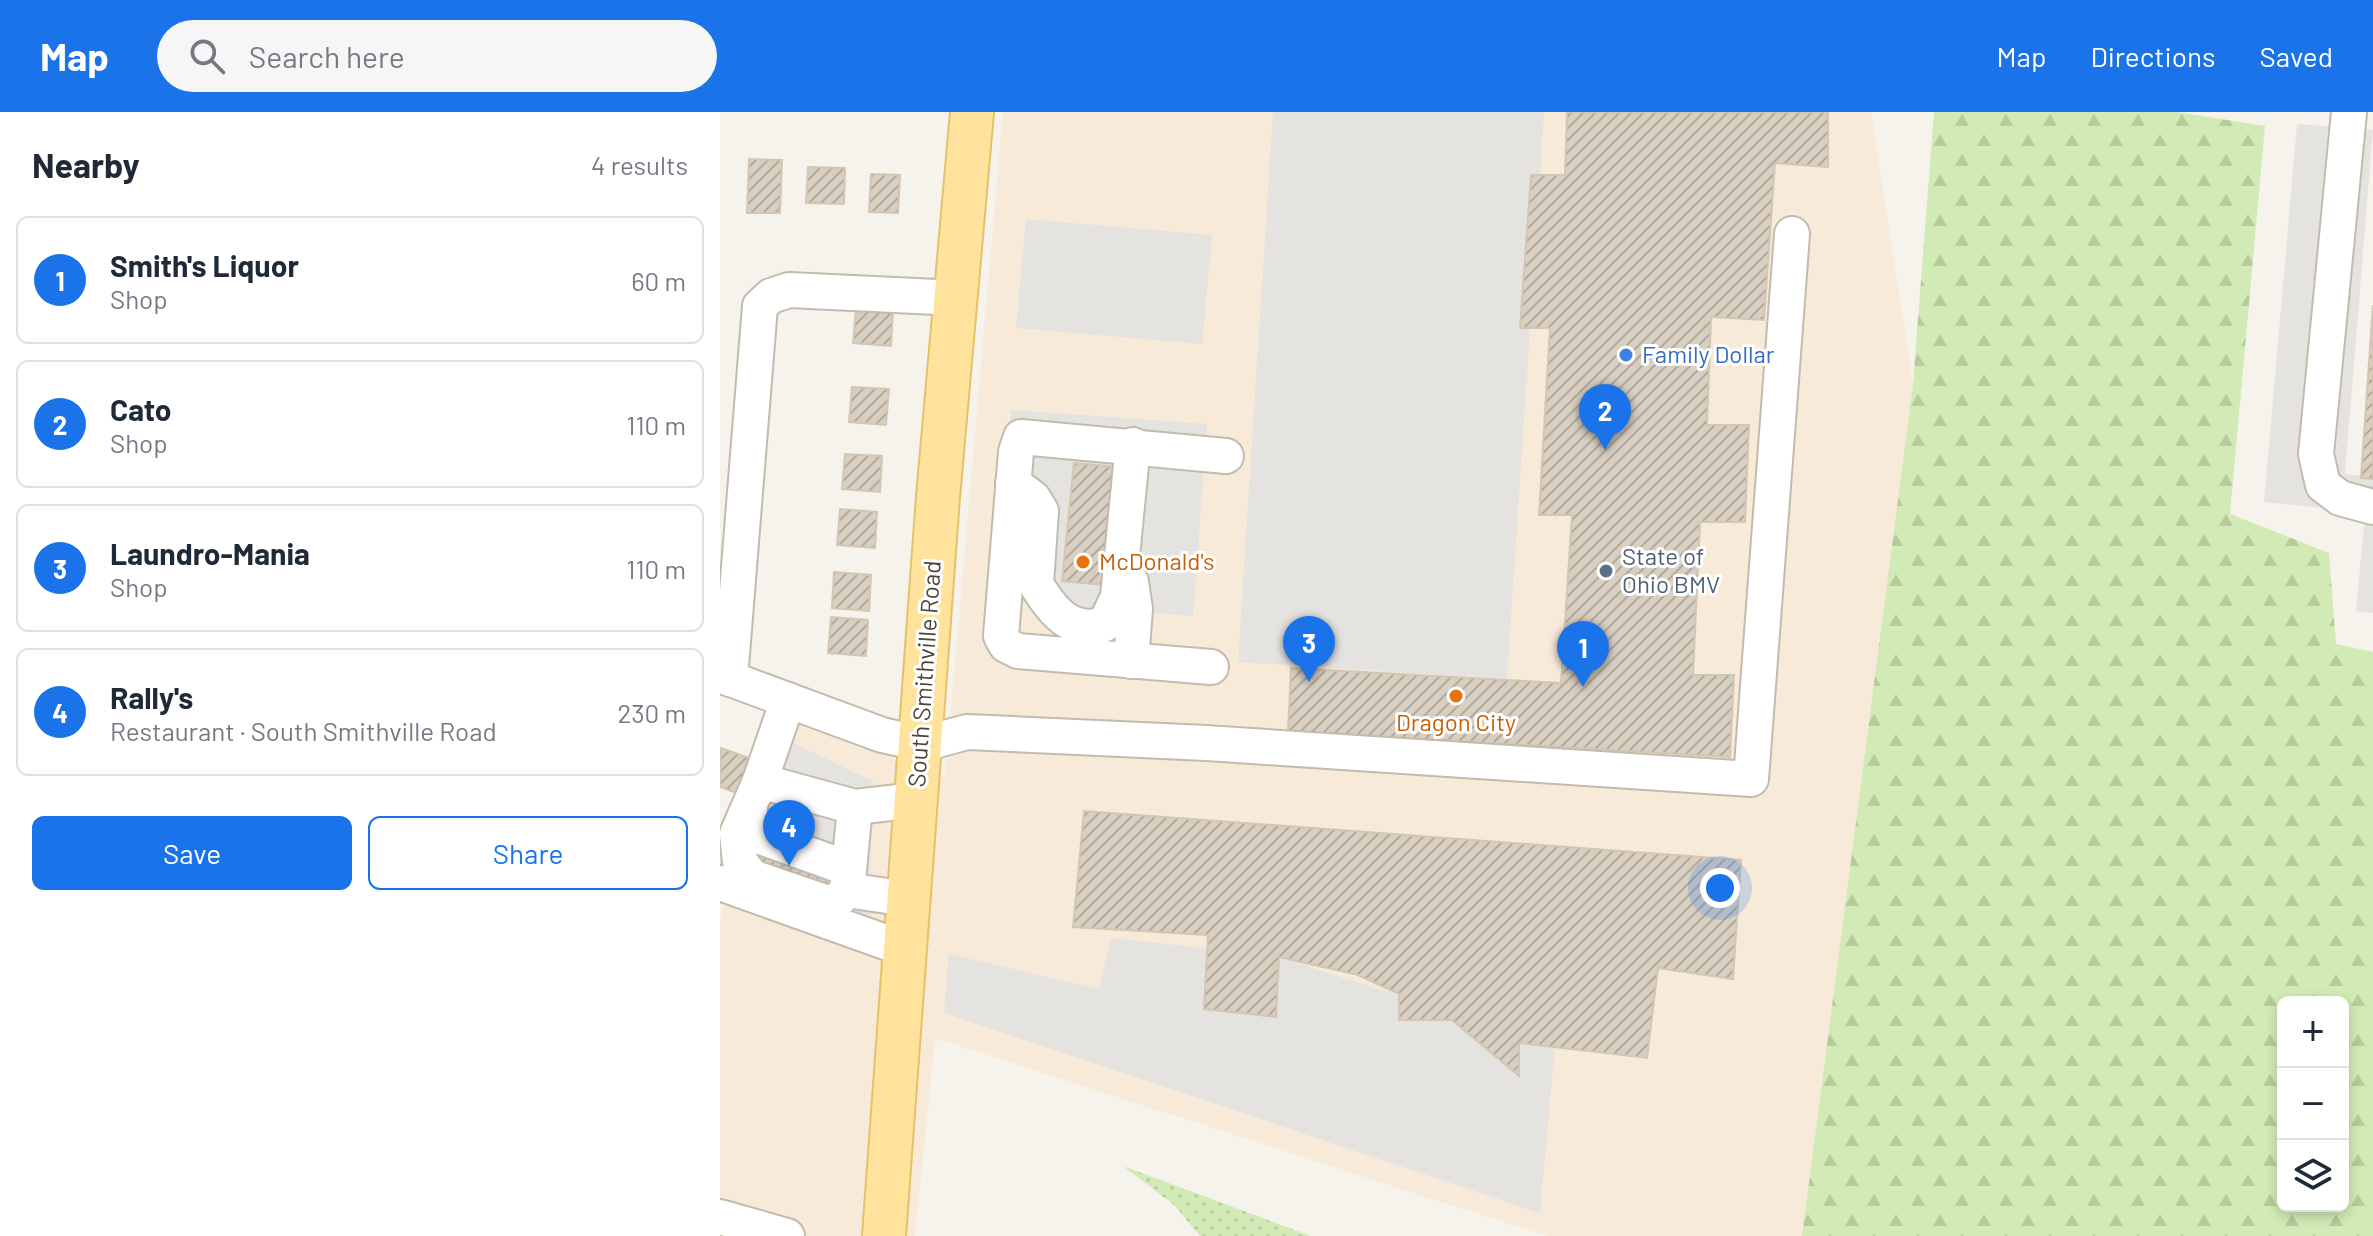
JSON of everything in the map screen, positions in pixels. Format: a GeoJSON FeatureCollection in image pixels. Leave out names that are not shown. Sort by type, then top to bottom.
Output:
{"type":"FeatureCollection","features":[{"type":"Feature","properties":{"kind":"main road","name":"South Smithville Road"},"geometry":{"type":"LineString","coordinates":[[884,1236],[907,899],[923,744],[938,497],[958,298],[972,112]]}},
{"type":"Feature","properties":{"kind":"street"},"geometry":{"type":"LineString","coordinates":[[2349,112],[2317,471],[2323,485],[2340,498],[2373,507]]}},
{"type":"Feature","properties":{"kind":"street"},"geometry":{"type":"LineString","coordinates":[[958,298],[789,290],[771,296],[760,306],[725,677],[882,735],[923,744],[967,732],[1206,743],[1751,779],[1792,234]]}},
{"type":"Feature","properties":{"kind":"street"},"geometry":{"type":"LineString","coordinates":[[1211,667],[1018,651],[1006,645],[1001,636],[1016,452],[1021,437],[1226,456]]}},
{"type":"Feature","properties":{"kind":"street"},"geometry":{"type":"LineString","coordinates":[[1013,483],[1033,498],[1041,511],[1036,584],[1064,621],[1074,627],[1089,629],[1105,624],[1113,613],[1122,568],[1133,445]]}},
{"type":"Feature","properties":{"kind":"street"},"geometry":{"type":"LineString","coordinates":[[1122,568],[1134,592],[1131,661]]}},
{"type":"Feature","properties":{"kind":"street"},"geometry":{"type":"LineString","coordinates":[[788,700],[755,794],[737,834],[737,849],[752,877],[825,902],[836,902],[847,879],[855,807]]}},
{"type":"Feature","properties":{"kind":"street"},"geometry":{"type":"LineString","coordinates":[[755,794],[855,807],[916,800]]}},
{"type":"Feature","properties":{"kind":"street"},"geometry":{"type":"LineString","coordinates":[[847,879],[907,899]]}},
{"type":"Feature","properties":{"kind":"street"},"geometry":{"type":"LineString","coordinates":[[720,883],[905,949]]}},
{"type":"Feature","properties":{"kind":"street"},"geometry":{"type":"LineString","coordinates":[[720,1217],[787,1236]]}},
{"type":"Feature","properties":{"kind":"shaded area"},"geometry":{"type":"Polygon","coordinates":[[[1003,112],[1871,112],[1913,384],[1802,1236],[1547,1236],[935,1038],[915,1236],[720,1236],[720,919],[775,713],[945,778],[1003,112]]]}},
{"type":"Feature","properties":{"kind":"shaded area"},"geometry":{"type":"Polygon","coordinates":[[[1273,112],[1544,112],[1507,679],[1238,662],[1273,112]]]}},
{"type":"Feature","properties":{"kind":"shaded area"},"geometry":{"type":"Polygon","coordinates":[[[2297,124],[2373,130],[2345,474],[2373,477],[2373,613],[2356,611],[2365,512],[2264,502],[2297,124]]]}},
{"type":"Feature","properties":{"kind":"shaded area"},"geometry":{"type":"Polygon","coordinates":[[[1026,219],[1212,235],[1202,344],[1016,328],[1026,219]]]}},
{"type":"Feature","properties":{"kind":"shaded area"},"geometry":{"type":"Polygon","coordinates":[[[1011,410],[1207,424],[1193,616],[997,601],[1011,410]]]}},
{"type":"Feature","properties":{"kind":"shaded area"},"geometry":{"type":"Polygon","coordinates":[[[766,730],[873,781],[869,928],[720,873],[720,852],[766,730]]]}},
{"type":"Feature","properties":{"kind":"shaded area"},"geometry":{"type":"Polygon","coordinates":[[[1111,938],[1212,949],[1209,1011],[1270,1012],[1276,956],[1555,1046],[1540,1213],[944,1013],[949,954],[1099,989],[1111,938]]]}},
{"type":"Feature","properties":{"kind":"green space"},"geometry":{"type":"Polygon","coordinates":[[[1934,112],[2177,112],[2265,126],[2230,514],[2329,553],[2336,644],[2373,652],[2373,1236],[1802,1236],[1913,384],[1934,112]]]}},
{"type":"Feature","properties":{"kind":"green space"},"geometry":{"type":"Polygon","coordinates":[[[1123,1166],[1311,1236],[1200,1236],[1174,1205],[1123,1166]]]}},
{"type":"Feature","properties":{"kind":"building"},"geometry":{"type":"Polygon","coordinates":[[[1567,112],[1828,112],[1828,167],[1775,163],[1764,320],[1711,317],[1707,425],[1749,425],[1745,522],[1700,522],[1693,675],[1734,675],[1730,757],[1288,731],[1291,668],[1561,683],[1572,515],[1539,515],[1550,328],[1520,328],[1531,175],[1565,175],[1567,112]]]}},
{"type":"Feature","properties":{"kind":"building"},"geometry":{"type":"Polygon","coordinates":[[[749,159],[782,160],[780,213],[747,213],[749,159]]]}},
{"type":"Feature","properties":{"kind":"building"},"geometry":{"type":"Polygon","coordinates":[[[808,167],[845,168],[844,204],[806,203],[808,167]]]}},
{"type":"Feature","properties":{"kind":"building"},"geometry":{"type":"Polygon","coordinates":[[[871,174],[900,175],[898,213],[869,212],[871,174]]]}},
{"type":"Feature","properties":{"kind":"building"},"geometry":{"type":"Polygon","coordinates":[[[2373,305],[2373,479],[2361,478],[2373,305]]]}},
{"type":"Feature","properties":{"kind":"building"},"geometry":{"type":"Polygon","coordinates":[[[856,308],[893,310],[891,346],[853,343],[856,308]]]}},
{"type":"Feature","properties":{"kind":"building"},"geometry":{"type":"Polygon","coordinates":[[[852,387],[889,389],[886,425],[849,422],[852,387]]]}},
{"type":"Feature","properties":{"kind":"building"},"geometry":{"type":"Polygon","coordinates":[[[845,454],[882,456],[880,492],[842,489],[845,454]]]}},
{"type":"Feature","properties":{"kind":"building"},"geometry":{"type":"Polygon","coordinates":[[[1074,463],[1126,468],[1114,586],[1062,581],[1074,463]]]}},
{"type":"Feature","properties":{"kind":"building"},"geometry":{"type":"Polygon","coordinates":[[[840,509],[877,512],[875,548],[837,545],[840,509]]]}},
{"type":"Feature","properties":{"kind":"building"},"geometry":{"type":"Polygon","coordinates":[[[834,572],[871,575],[869,611],[832,608],[834,572]]]}},
{"type":"Feature","properties":{"kind":"building"},"geometry":{"type":"Polygon","coordinates":[[[831,617],[868,620],[866,656],[828,653],[831,617]]]}},
{"type":"Feature","properties":{"kind":"building"},"geometry":{"type":"Polygon","coordinates":[[[721,748],[755,760],[742,795],[720,787],[721,748]]]}},
{"type":"Feature","properties":{"kind":"building"},"geometry":{"type":"Polygon","coordinates":[[[1084,811],[1741,860],[1733,979],[1658,968],[1647,1058],[1519,1043],[1519,1076],[1452,1020],[1399,1020],[1399,994],[1358,975],[1279,957],[1276,1017],[1204,1009],[1208,935],[1073,927],[1084,811]]]}},
{"type":"Feature","properties":{"kind":"building"},"geometry":{"type":"Polygon","coordinates":[[[752,845],[831,870],[824,893],[747,863],[752,845]]]}},
{"type":"Feature","properties":{"kind":"place","name":"Family Dollar"},"geometry":{"type":"Point","coordinates":[1626,355]}},
{"type":"Feature","properties":{"kind":"place","name":"Cato"},"geometry":{"type":"Point","coordinates":[1605,450]}},
{"type":"Feature","properties":{"kind":"place","name":"McDonald's"},"geometry":{"type":"Point","coordinates":[1083,562]}},
{"type":"Feature","properties":{"kind":"place","name":"State of Ohio BMV"},"geometry":{"type":"Point","coordinates":[1606,571]}},
{"type":"Feature","properties":{"kind":"place","name":"Laundro-Mania"},"geometry":{"type":"Point","coordinates":[1309,682]}},
{"type":"Feature","properties":{"kind":"place","name":"Smith's Liquor"},"geometry":{"type":"Point","coordinates":[1583,687]}},
{"type":"Feature","properties":{"kind":"place","name":"Dragon City"},"geometry":{"type":"Point","coordinates":[1456,696]}},
{"type":"Feature","properties":{"kind":"place","name":"Rally's"},"geometry":{"type":"Point","coordinates":[789,866]}}]}
